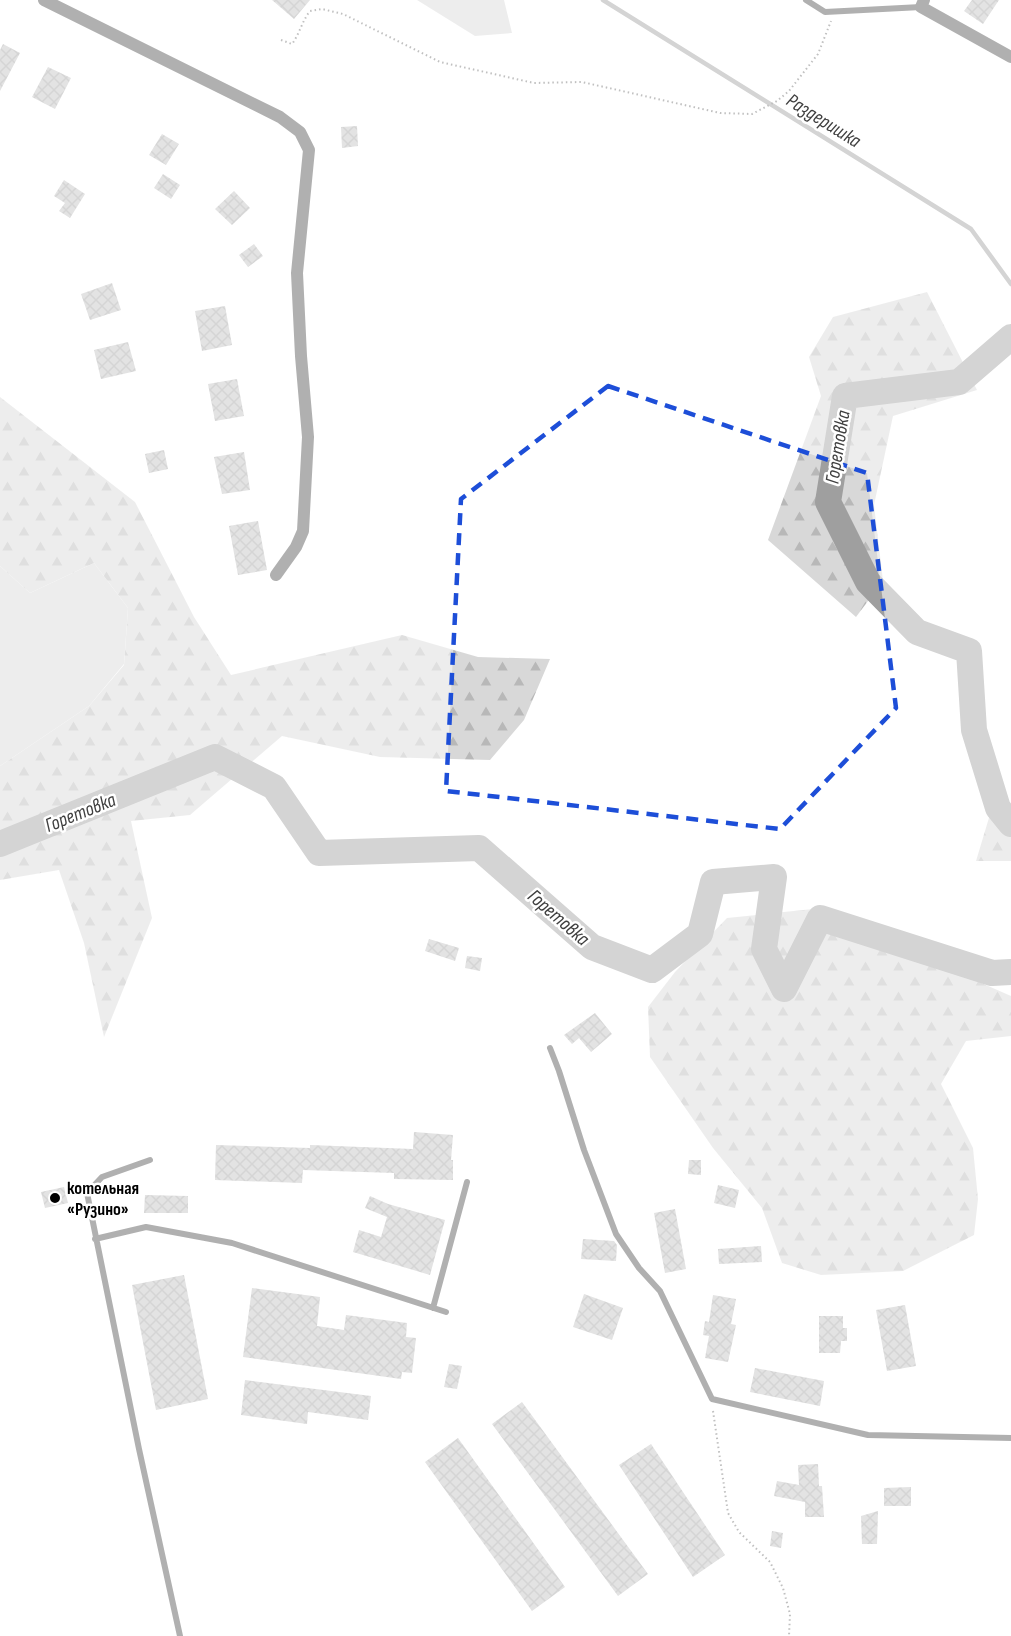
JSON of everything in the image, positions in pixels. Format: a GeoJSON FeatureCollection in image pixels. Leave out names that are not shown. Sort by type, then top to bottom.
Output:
{"type":"FeatureCollection","features":[{"type":"Feature","properties":{"kind":"street"},"geometry":{"type":"LineString","coordinates":[[44,0],[280,117],[300,132],[309,150],[297,273],[308,437],[303,531],[296,547],[276,575]]}},
{"type":"Feature","properties":{"kind":"street"},"geometry":{"type":"LineString","coordinates":[[922,3],[1011,57]]}},
{"type":"Feature","properties":{"kind":"lane"},"geometry":{"type":"LineString","coordinates":[[806,0],[825,12],[922,3]]}},
{"type":"Feature","properties":{"kind":"lane"},"geometry":{"type":"LineString","coordinates":[[550,1048],[560,1071],[584,1150],[616,1234],[639,1268],[660,1292],[712,1399],[868,1435],[1011,1438]]}},
{"type":"Feature","properties":{"kind":"lane"},"geometry":{"type":"LineString","coordinates":[[150,1160],[102,1177],[87,1193],[180,1636]]}},
{"type":"Feature","properties":{"kind":"lane"},"geometry":{"type":"LineString","coordinates":[[433,1308],[466,1182]]}},
{"type":"Feature","properties":{"kind":"lane"},"geometry":{"type":"LineString","coordinates":[[95,1239],[146,1227],[232,1243],[446,1312]]}},
{"type":"Feature","properties":{"kind":"path"},"geometry":{"type":"LineString","coordinates":[[281,40],[292,44],[300,34],[303,20],[310,11],[322,9],[343,14],[440,62],[489,72],[508,79],[534,83],[582,82],[720,113],[752,114],[777,101],[789,91],[818,54],[836,11]]}},
{"type":"Feature","properties":{"kind":"path"},"geometry":{"type":"LineString","coordinates":[[712,1399],[728,1513],[739,1532],[770,1562],[783,1588],[790,1614],[789,1636]]}},
{"type":"Feature","properties":{"kind":"highlighted area"},"geometry":{"type":"Polygon","coordinates":[[[608,386],[867,473],[896,708],[780,829],[446,791],[461,499],[608,386]]]}},
{"type":"Feature","properties":{"kind":"green space"},"geometry":{"type":"Polygon","coordinates":[[[417,0],[504,0],[512,33],[475,36],[417,0]]]}},
{"type":"Feature","properties":{"kind":"green space"},"geometry":{"type":"Polygon","coordinates":[[[927,292],[977,390],[893,416],[874,505],[883,581],[856,617],[768,540],[821,396],[809,357],[833,317],[927,292]]]}},
{"type":"Feature","properties":{"kind":"green space"},"geometry":{"type":"Polygon","coordinates":[[[0,397],[135,502],[194,617],[231,675],[402,635],[478,657],[550,659],[524,720],[490,760],[380,757],[282,736],[190,815],[131,821],[152,918],[104,1037],[84,943],[59,870],[0,880],[0,766],[89,706],[124,665],[128,608],[94,563],[30,593],[0,566],[0,397]]]}},
{"type":"Feature","properties":{"kind":"green space"},"geometry":{"type":"Polygon","coordinates":[[[94,563],[128,608],[124,664],[89,706],[0,766],[0,566],[30,593],[94,563]]]}},
{"type":"Feature","properties":{"kind":"green space"},"geometry":{"type":"Polygon","coordinates":[[[991,811],[1011,815],[1011,861],[976,861],[991,811]]]}},
{"type":"Feature","properties":{"kind":"green space"},"geometry":{"type":"Polygon","coordinates":[[[813,909],[1011,996],[1011,1036],[966,1041],[941,1084],[973,1148],[978,1199],[974,1235],[903,1271],[821,1275],[782,1263],[762,1208],[713,1148],[650,1057],[648,1007],[675,972],[727,918],[813,909]]]}},
{"type":"Feature","properties":{"kind":"building"},"geometry":{"type":"Polygon","coordinates":[[[272,0],[310,0],[294,19],[272,0]]]}},
{"type":"Feature","properties":{"kind":"building"},"geometry":{"type":"Polygon","coordinates":[[[972,0],[999,0],[983,24],[964,11],[972,0]]]}},
{"type":"Feature","properties":{"kind":"building"},"geometry":{"type":"Polygon","coordinates":[[[3,44],[20,53],[0,91],[0,50],[3,44]]]}},
{"type":"Feature","properties":{"kind":"building"},"geometry":{"type":"Polygon","coordinates":[[[48,67],[71,78],[55,109],[32,97],[48,67]]]}},
{"type":"Feature","properties":{"kind":"building"},"geometry":{"type":"Polygon","coordinates":[[[357,126],[358,146],[342,148],[341,127],[357,126]]]}},
{"type":"Feature","properties":{"kind":"building"},"geometry":{"type":"Polygon","coordinates":[[[162,134],[179,144],[166,165],[149,155],[162,134]]]}},
{"type":"Feature","properties":{"kind":"building"},"geometry":{"type":"Polygon","coordinates":[[[163,174],[180,185],[171,199],[154,188],[163,174]]]}},
{"type":"Feature","properties":{"kind":"building"},"geometry":{"type":"Polygon","coordinates":[[[64,180],[85,194],[70,218],[59,211],[65,203],[54,196],[64,180]]]}},
{"type":"Feature","properties":{"kind":"building"},"geometry":{"type":"Polygon","coordinates":[[[234,191],[250,208],[232,225],[215,209],[234,191]]]}},
{"type":"Feature","properties":{"kind":"building"},"geometry":{"type":"Polygon","coordinates":[[[254,244],[263,256],[248,267],[239,255],[254,244]]]}},
{"type":"Feature","properties":{"kind":"building"},"geometry":{"type":"Polygon","coordinates":[[[112,283],[121,310],[90,320],[81,294],[112,283]]]}},
{"type":"Feature","properties":{"kind":"building"},"geometry":{"type":"Polygon","coordinates":[[[225,306],[232,345],[202,351],[195,311],[225,306]]]}},
{"type":"Feature","properties":{"kind":"building"},"geometry":{"type":"Polygon","coordinates":[[[128,342],[136,371],[101,379],[94,350],[128,342]]]}},
{"type":"Feature","properties":{"kind":"building"},"geometry":{"type":"Polygon","coordinates":[[[237,379],[244,416],[215,421],[208,384],[237,379]]]}},
{"type":"Feature","properties":{"kind":"building"},"geometry":{"type":"Polygon","coordinates":[[[164,450],[168,469],[149,473],[145,454],[164,450]]]}},
{"type":"Feature","properties":{"kind":"building"},"geometry":{"type":"Polygon","coordinates":[[[244,452],[250,490],[222,494],[214,457],[244,452]]]}},
{"type":"Feature","properties":{"kind":"building"},"geometry":{"type":"Polygon","coordinates":[[[258,521],[267,570],[238,575],[229,526],[258,521]]]}},
{"type":"Feature","properties":{"kind":"building"},"geometry":{"type":"Polygon","coordinates":[[[429,939],[459,948],[455,961],[425,951],[429,939]]]}},
{"type":"Feature","properties":{"kind":"building"},"geometry":{"type":"Polygon","coordinates":[[[467,956],[482,958],[480,971],[465,968],[467,956]]]}},
{"type":"Feature","properties":{"kind":"building"},"geometry":{"type":"Polygon","coordinates":[[[595,1013],[612,1034],[591,1052],[579,1038],[572,1044],[564,1035],[595,1013]]]}},
{"type":"Feature","properties":{"kind":"building"},"geometry":{"type":"Polygon","coordinates":[[[414,1132],[453,1135],[451,1160],[453,1160],[453,1180],[394,1179],[394,1173],[303,1170],[302,1183],[215,1180],[216,1145],[310,1148],[310,1145],[413,1149],[414,1132]]]}},
{"type":"Feature","properties":{"kind":"building"},"geometry":{"type":"Polygon","coordinates":[[[689,1160],[701,1160],[701,1175],[688,1174],[689,1160]]]}},
{"type":"Feature","properties":{"kind":"building"},"geometry":{"type":"Polygon","coordinates":[[[718,1185],[739,1190],[735,1208],[714,1203],[718,1185]]]}},
{"type":"Feature","properties":{"kind":"building","name":"котельная «Рузино»"},"geometry":{"type":"Polygon","coordinates":[[[64,1187],[68,1203],[45,1208],[41,1192],[64,1187]]]}},
{"type":"Feature","properties":{"kind":"building"},"geometry":{"type":"Polygon","coordinates":[[[145,1195],[188,1196],[188,1213],[144,1213],[145,1195]]]}},
{"type":"Feature","properties":{"kind":"building"},"geometry":{"type":"Polygon","coordinates":[[[370,1196],[388,1204],[445,1220],[430,1275],[353,1252],[359,1230],[381,1237],[387,1217],[365,1208],[370,1196]]]}},
{"type":"Feature","properties":{"kind":"building"},"geometry":{"type":"Polygon","coordinates":[[[675,1209],[686,1269],[665,1273],[654,1213],[675,1209]]]}},
{"type":"Feature","properties":{"kind":"building"},"geometry":{"type":"Polygon","coordinates":[[[583,1239],[614,1241],[617,1245],[616,1261],[581,1259],[583,1239]]]}},
{"type":"Feature","properties":{"kind":"building"},"geometry":{"type":"Polygon","coordinates":[[[761,1246],[762,1262],[719,1264],[718,1249],[761,1246]]]}},
{"type":"Feature","properties":{"kind":"building"},"geometry":{"type":"Polygon","coordinates":[[[184,1275],[208,1399],[156,1410],[132,1285],[184,1275]]]}},
{"type":"Feature","properties":{"kind":"building"},"geometry":{"type":"Polygon","coordinates":[[[252,1288],[320,1297],[317,1326],[344,1330],[346,1315],[407,1323],[406,1337],[416,1338],[412,1373],[402,1372],[401,1379],[243,1357],[252,1288]]]}},
{"type":"Feature","properties":{"kind":"building"},"geometry":{"type":"Polygon","coordinates":[[[584,1294],[623,1308],[612,1340],[573,1327],[584,1294]]]}},
{"type":"Feature","properties":{"kind":"building"},"geometry":{"type":"Polygon","coordinates":[[[713,1295],[736,1299],[731,1324],[736,1325],[728,1362],[705,1358],[709,1336],[703,1335],[705,1321],[709,1322],[713,1295]]]}},
{"type":"Feature","properties":{"kind":"building"},"geometry":{"type":"Polygon","coordinates":[[[905,1305],[916,1366],[887,1371],[876,1310],[905,1305]]]}},
{"type":"Feature","properties":{"kind":"building"},"geometry":{"type":"Polygon","coordinates":[[[819,1316],[843,1316],[843,1328],[847,1328],[847,1341],[841,1341],[840,1353],[819,1353],[819,1316]]]}},
{"type":"Feature","properties":{"kind":"building"},"geometry":{"type":"Polygon","coordinates":[[[449,1364],[462,1366],[457,1389],[444,1387],[449,1364]]]}},
{"type":"Feature","properties":{"kind":"building"},"geometry":{"type":"Polygon","coordinates":[[[755,1368],[824,1381],[820,1406],[750,1392],[755,1368]]]}},
{"type":"Feature","properties":{"kind":"building"},"geometry":{"type":"Polygon","coordinates":[[[245,1380],[371,1396],[368,1420],[308,1412],[307,1424],[241,1415],[245,1380]]]}},
{"type":"Feature","properties":{"kind":"building"},"geometry":{"type":"Polygon","coordinates":[[[522,1402],[648,1574],[618,1596],[492,1424],[522,1402]]]}},
{"type":"Feature","properties":{"kind":"building"},"geometry":{"type":"Polygon","coordinates":[[[458,1438],[565,1587],[532,1611],[425,1462],[458,1438]]]}},
{"type":"Feature","properties":{"kind":"building"},"geometry":{"type":"Polygon","coordinates":[[[651,1444],[725,1555],[693,1577],[619,1465],[651,1444]]]}},
{"type":"Feature","properties":{"kind":"building"},"geometry":{"type":"Polygon","coordinates":[[[818,1464],[824,1517],[805,1517],[805,1502],[774,1496],[777,1481],[799,1485],[798,1465],[818,1464]]]}},
{"type":"Feature","properties":{"kind":"building"},"geometry":{"type":"Polygon","coordinates":[[[911,1487],[911,1506],[884,1506],[884,1488],[911,1487]]]}},
{"type":"Feature","properties":{"kind":"building"},"geometry":{"type":"Polygon","coordinates":[[[878,1511],[877,1544],[862,1544],[861,1516],[878,1511]]]}},
{"type":"Feature","properties":{"kind":"building"},"geometry":{"type":"Polygon","coordinates":[[[772,1531],[783,1533],[781,1548],[770,1546],[772,1531]]]}},
{"type":"Feature","properties":{"kind":"waterway","name":"Раздеришка"},"geometry":{"type":"LineString","coordinates":[[603,0],[971,229],[1011,284]]}},
{"type":"Feature","properties":{"kind":"waterway","name":"Горетовка"},"geometry":{"type":"LineString","coordinates":[[1011,337],[959,382],[845,396],[828,502],[868,582],[917,632],[969,651],[974,730],[998,808],[1011,824]]}},
{"type":"Feature","properties":{"kind":"waterway","name":"Горетовка"},"geometry":{"type":"LineString","coordinates":[[0,844],[215,757],[274,787],[319,853],[479,848],[592,947],[652,970],[700,934],[713,882],[774,877],[764,949],[784,989],[820,918],[992,973],[1011,972]]}},
{"type":"Feature","properties":{"kind":"place","name":"котельная «Рузино»"},"geometry":{"type":"Point","coordinates":[55,1198]}}]}
